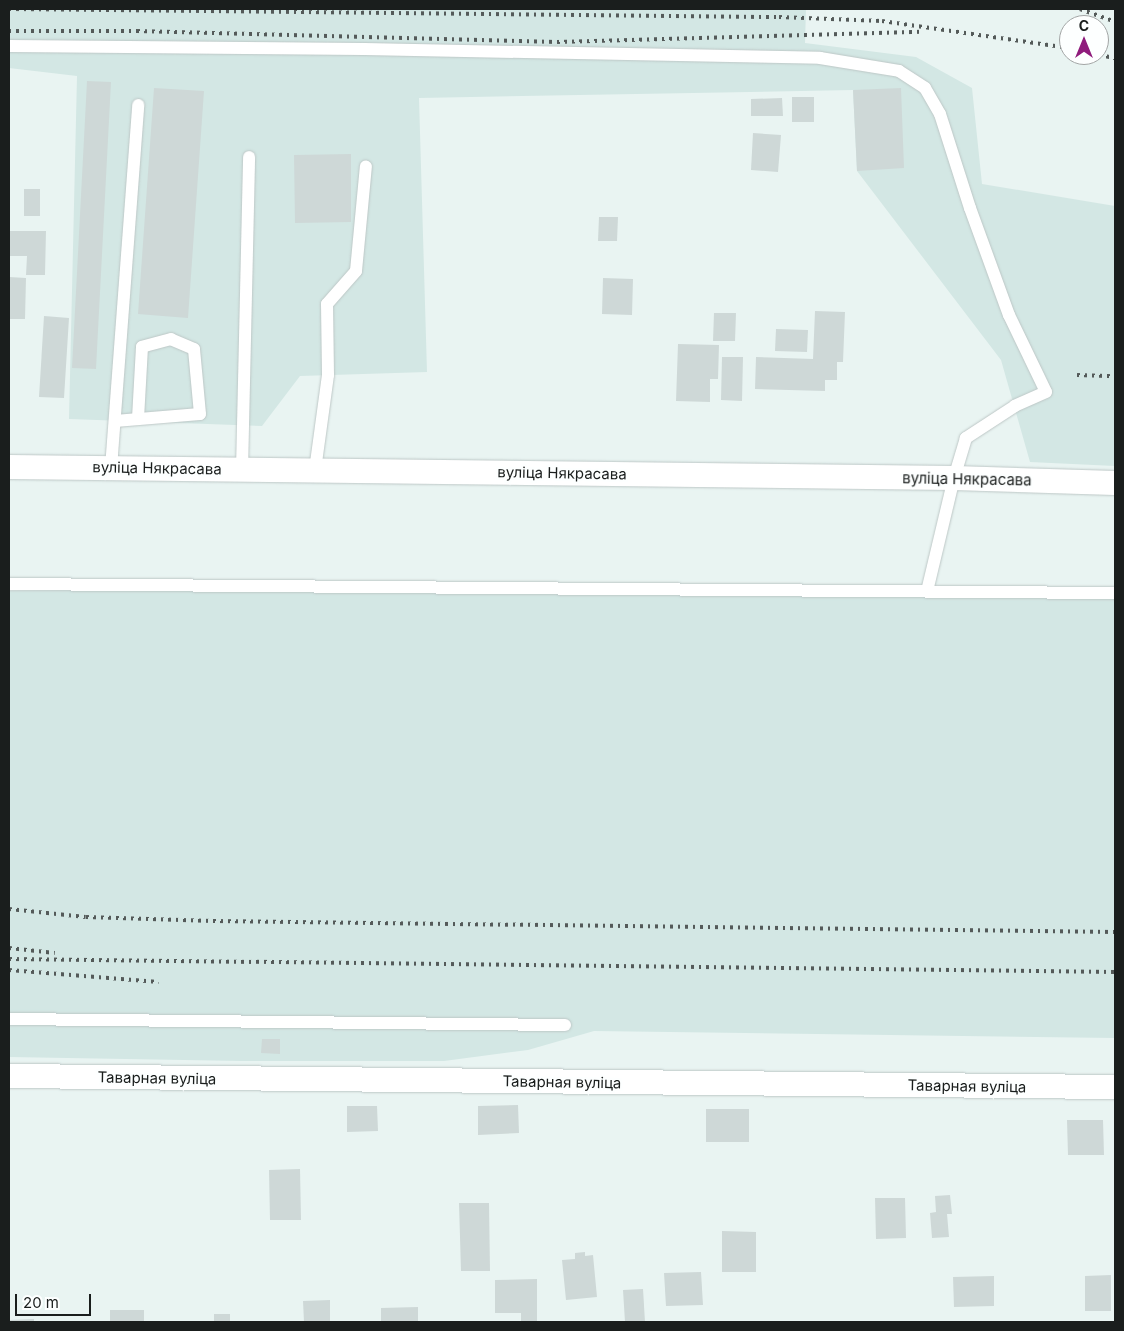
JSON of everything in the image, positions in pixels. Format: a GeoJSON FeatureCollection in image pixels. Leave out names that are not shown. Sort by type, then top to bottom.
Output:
{"type":"FeatureCollection","features":[{"type":"Feature","properties":{"kind":"street","name":"вуліца Някрасава"},"geometry":{"type":"LineString","coordinates":[[9,467],[954,478],[1115,482]]}},
{"type":"Feature","properties":{"kind":"street","name":"Таварная вуліца"},"geometry":{"type":"LineString","coordinates":[[9,1076],[1115,1087]]}},
{"type":"Feature","properties":{"kind":"lane"},"geometry":{"type":"LineString","coordinates":[[9,46],[364,49],[820,58],[899,72],[925,88],[940,114],[970,208],[1009,315],[1046,392],[1015,406],[966,438],[954,478],[928,592]]}},
{"type":"Feature","properties":{"kind":"lane"},"geometry":{"type":"LineString","coordinates":[[111,468],[138,105]]}},
{"type":"Feature","properties":{"kind":"lane"},"geometry":{"type":"LineString","coordinates":[[242,470],[249,158]]}},
{"type":"Feature","properties":{"kind":"lane"},"geometry":{"type":"LineString","coordinates":[[315,470],[328,375],[328,304],[356,271],[366,166]]}},
{"type":"Feature","properties":{"kind":"lane"},"geometry":{"type":"LineString","coordinates":[[115,421],[200,414],[194,349],[171,339],[142,347],[138,419]]}},
{"type":"Feature","properties":{"kind":"lane"},"geometry":{"type":"LineString","coordinates":[[9,584],[1115,593]]}},
{"type":"Feature","properties":{"kind":"lane"},"geometry":{"type":"LineString","coordinates":[[9,1019],[565,1025]]}},
{"type":"Feature","properties":{"kind":"shaded area"},"geometry":{"type":"Polygon","coordinates":[[[9,9],[806,9],[805,43],[916,57],[972,88],[982,184],[1115,206],[1115,466],[1030,462],[1001,360],[857,171],[853,90],[419,98],[427,372],[300,376],[262,426],[69,419],[77,76],[9,68],[9,9]]]}},
{"type":"Feature","properties":{"kind":"shaded area"},"geometry":{"type":"Polygon","coordinates":[[[452,585],[1115,588],[1115,1038],[594,1031],[528,1050],[444,1061],[242,1061],[9,1057],[9,591],[452,585]]]}},
{"type":"Feature","properties":{"kind":"building"},"geometry":{"type":"Polygon","coordinates":[[[87,81],[111,82],[96,369],[72,368],[87,81]]]}},
{"type":"Feature","properties":{"kind":"building"},"geometry":{"type":"Polygon","coordinates":[[[154,88],[204,91],[188,318],[138,314],[154,88]]]}},
{"type":"Feature","properties":{"kind":"building"},"geometry":{"type":"Polygon","coordinates":[[[901,88],[904,168],[857,171],[853,90],[901,88]]]}},
{"type":"Feature","properties":{"kind":"building"},"geometry":{"type":"Polygon","coordinates":[[[792,97],[814,97],[814,122],[792,122],[792,97]]]}},
{"type":"Feature","properties":{"kind":"building"},"geometry":{"type":"Polygon","coordinates":[[[782,98],[783,116],[751,116],[751,99],[782,98]]]}},
{"type":"Feature","properties":{"kind":"building"},"geometry":{"type":"Polygon","coordinates":[[[753,133],[781,135],[778,172],[751,170],[753,133]]]}},
{"type":"Feature","properties":{"kind":"building"},"geometry":{"type":"Polygon","coordinates":[[[351,154],[351,222],[295,223],[294,155],[351,154]]]}},
{"type":"Feature","properties":{"kind":"building"},"geometry":{"type":"Polygon","coordinates":[[[24,189],[40,189],[40,216],[24,216],[24,189]]]}},
{"type":"Feature","properties":{"kind":"building"},"geometry":{"type":"Polygon","coordinates":[[[599,217],[618,217],[617,241],[598,241],[599,217]]]}},
{"type":"Feature","properties":{"kind":"building"},"geometry":{"type":"Polygon","coordinates":[[[9,231],[46,231],[45,275],[26,275],[27,256],[9,256],[9,231]]]}},
{"type":"Feature","properties":{"kind":"building"},"geometry":{"type":"Polygon","coordinates":[[[9,277],[26,278],[25,319],[9,319],[9,277]]]}},
{"type":"Feature","properties":{"kind":"building"},"geometry":{"type":"Polygon","coordinates":[[[603,278],[633,279],[632,315],[602,314],[603,278]]]}},
{"type":"Feature","properties":{"kind":"building"},"geometry":{"type":"Polygon","coordinates":[[[815,311],[845,312],[843,362],[837,362],[837,380],[825,380],[825,391],[755,389],[756,357],[813,359],[815,311]]]}},
{"type":"Feature","properties":{"kind":"building"},"geometry":{"type":"Polygon","coordinates":[[[714,313],[736,313],[735,341],[713,341],[714,313]]]}},
{"type":"Feature","properties":{"kind":"building"},"geometry":{"type":"Polygon","coordinates":[[[44,316],[69,318],[64,398],[39,397],[44,316]]]}},
{"type":"Feature","properties":{"kind":"building"},"geometry":{"type":"Polygon","coordinates":[[[776,329],[808,330],[807,352],[775,351],[776,329]]]}},
{"type":"Feature","properties":{"kind":"building"},"geometry":{"type":"Polygon","coordinates":[[[678,344],[719,345],[718,379],[710,379],[710,402],[676,401],[678,344]]]}},
{"type":"Feature","properties":{"kind":"building"},"geometry":{"type":"Polygon","coordinates":[[[722,357],[743,357],[742,401],[721,400],[722,357]]]}},
{"type":"Feature","properties":{"kind":"building"},"geometry":{"type":"Polygon","coordinates":[[[262,1039],[280,1039],[280,1054],[261,1053],[262,1039]]]}},
{"type":"Feature","properties":{"kind":"building"},"geometry":{"type":"Polygon","coordinates":[[[518,1105],[519,1133],[478,1135],[478,1106],[518,1105]]]}},
{"type":"Feature","properties":{"kind":"building"},"geometry":{"type":"Polygon","coordinates":[[[347,1106],[377,1106],[378,1131],[347,1132],[347,1106]]]}},
{"type":"Feature","properties":{"kind":"building"},"geometry":{"type":"Polygon","coordinates":[[[706,1109],[749,1109],[749,1142],[706,1142],[706,1109]]]}},
{"type":"Feature","properties":{"kind":"building"},"geometry":{"type":"Polygon","coordinates":[[[1067,1120],[1103,1120],[1104,1155],[1068,1155],[1067,1120]]]}},
{"type":"Feature","properties":{"kind":"building"},"geometry":{"type":"Polygon","coordinates":[[[300,1169],[301,1220],[270,1220],[269,1170],[300,1169]]]}},
{"type":"Feature","properties":{"kind":"building"},"geometry":{"type":"Polygon","coordinates":[[[950,1195],[952,1214],[947,1214],[949,1237],[932,1238],[930,1213],[936,1212],[935,1196],[950,1195]]]}},
{"type":"Feature","properties":{"kind":"building"},"geometry":{"type":"Polygon","coordinates":[[[875,1198],[905,1198],[906,1238],[876,1239],[875,1198]]]}},
{"type":"Feature","properties":{"kind":"building"},"geometry":{"type":"Polygon","coordinates":[[[459,1203],[489,1203],[490,1271],[461,1271],[459,1203]]]}},
{"type":"Feature","properties":{"kind":"building"},"geometry":{"type":"Polygon","coordinates":[[[722,1231],[756,1232],[756,1272],[722,1272],[722,1231]]]}},
{"type":"Feature","properties":{"kind":"building"},"geometry":{"type":"Polygon","coordinates":[[[585,1252],[585,1256],[593,1255],[597,1297],[566,1300],[562,1260],[575,1259],[575,1253],[585,1252]]]}},
{"type":"Feature","properties":{"kind":"building"},"geometry":{"type":"Polygon","coordinates":[[[701,1272],[703,1305],[666,1306],[664,1273],[701,1272]]]}},
{"type":"Feature","properties":{"kind":"building"},"geometry":{"type":"Polygon","coordinates":[[[1111,1275],[1111,1311],[1085,1311],[1085,1276],[1111,1275]]]}},
{"type":"Feature","properties":{"kind":"building"},"geometry":{"type":"Polygon","coordinates":[[[994,1276],[994,1306],[954,1307],[953,1277],[994,1276]]]}},
{"type":"Feature","properties":{"kind":"building"},"geometry":{"type":"Polygon","coordinates":[[[537,1279],[537,1322],[521,1322],[521,1313],[495,1313],[495,1280],[537,1279]]]}},
{"type":"Feature","properties":{"kind":"building"},"geometry":{"type":"Polygon","coordinates":[[[643,1289],[645,1322],[625,1322],[623,1290],[643,1289]]]}},
{"type":"Feature","properties":{"kind":"building"},"geometry":{"type":"Polygon","coordinates":[[[330,1300],[330,1322],[304,1322],[303,1301],[330,1300]]]}},
{"type":"Feature","properties":{"kind":"building"},"geometry":{"type":"Polygon","coordinates":[[[418,1307],[418,1322],[381,1322],[381,1308],[418,1307]]]}},
{"type":"Feature","properties":{"kind":"building"},"geometry":{"type":"Polygon","coordinates":[[[110,1310],[144,1310],[144,1322],[110,1322],[110,1310]]]}},
{"type":"Feature","properties":{"kind":"building"},"geometry":{"type":"Polygon","coordinates":[[[214,1314],[230,1314],[230,1322],[214,1322],[214,1314]]]}},
{"type":"Feature","properties":{"kind":"building"},"geometry":{"type":"Polygon","coordinates":[[[34,1319],[34,1322],[9,1322],[9,1320],[34,1319]]]}},
{"type":"Feature","properties":{"kind":"railway"},"geometry":{"type":"LineString","coordinates":[[9,9],[779,17],[882,21],[1059,47]]}},
{"type":"Feature","properties":{"kind":"railway"},"geometry":{"type":"LineString","coordinates":[[1080,9],[1115,22]]}},
{"type":"Feature","properties":{"kind":"railway"},"geometry":{"type":"LineString","coordinates":[[9,31],[137,31],[557,42],[921,32]]}},
{"type":"Feature","properties":{"kind":"railway"},"geometry":{"type":"LineString","coordinates":[[1109,57],[1115,58]]}},
{"type":"Feature","properties":{"kind":"railway"},"geometry":{"type":"LineString","coordinates":[[1077,375],[1115,376]]}},
{"type":"Feature","properties":{"kind":"railway"},"geometry":{"type":"LineString","coordinates":[[9,909],[86,917],[213,921],[1115,932]]}},
{"type":"Feature","properties":{"kind":"railway"},"geometry":{"type":"LineString","coordinates":[[9,948],[55,953]]}},
{"type":"Feature","properties":{"kind":"railway"},"geometry":{"type":"LineString","coordinates":[[9,959],[1115,972]]}},
{"type":"Feature","properties":{"kind":"railway"},"geometry":{"type":"LineString","coordinates":[[9,970],[159,982]]}}]}
